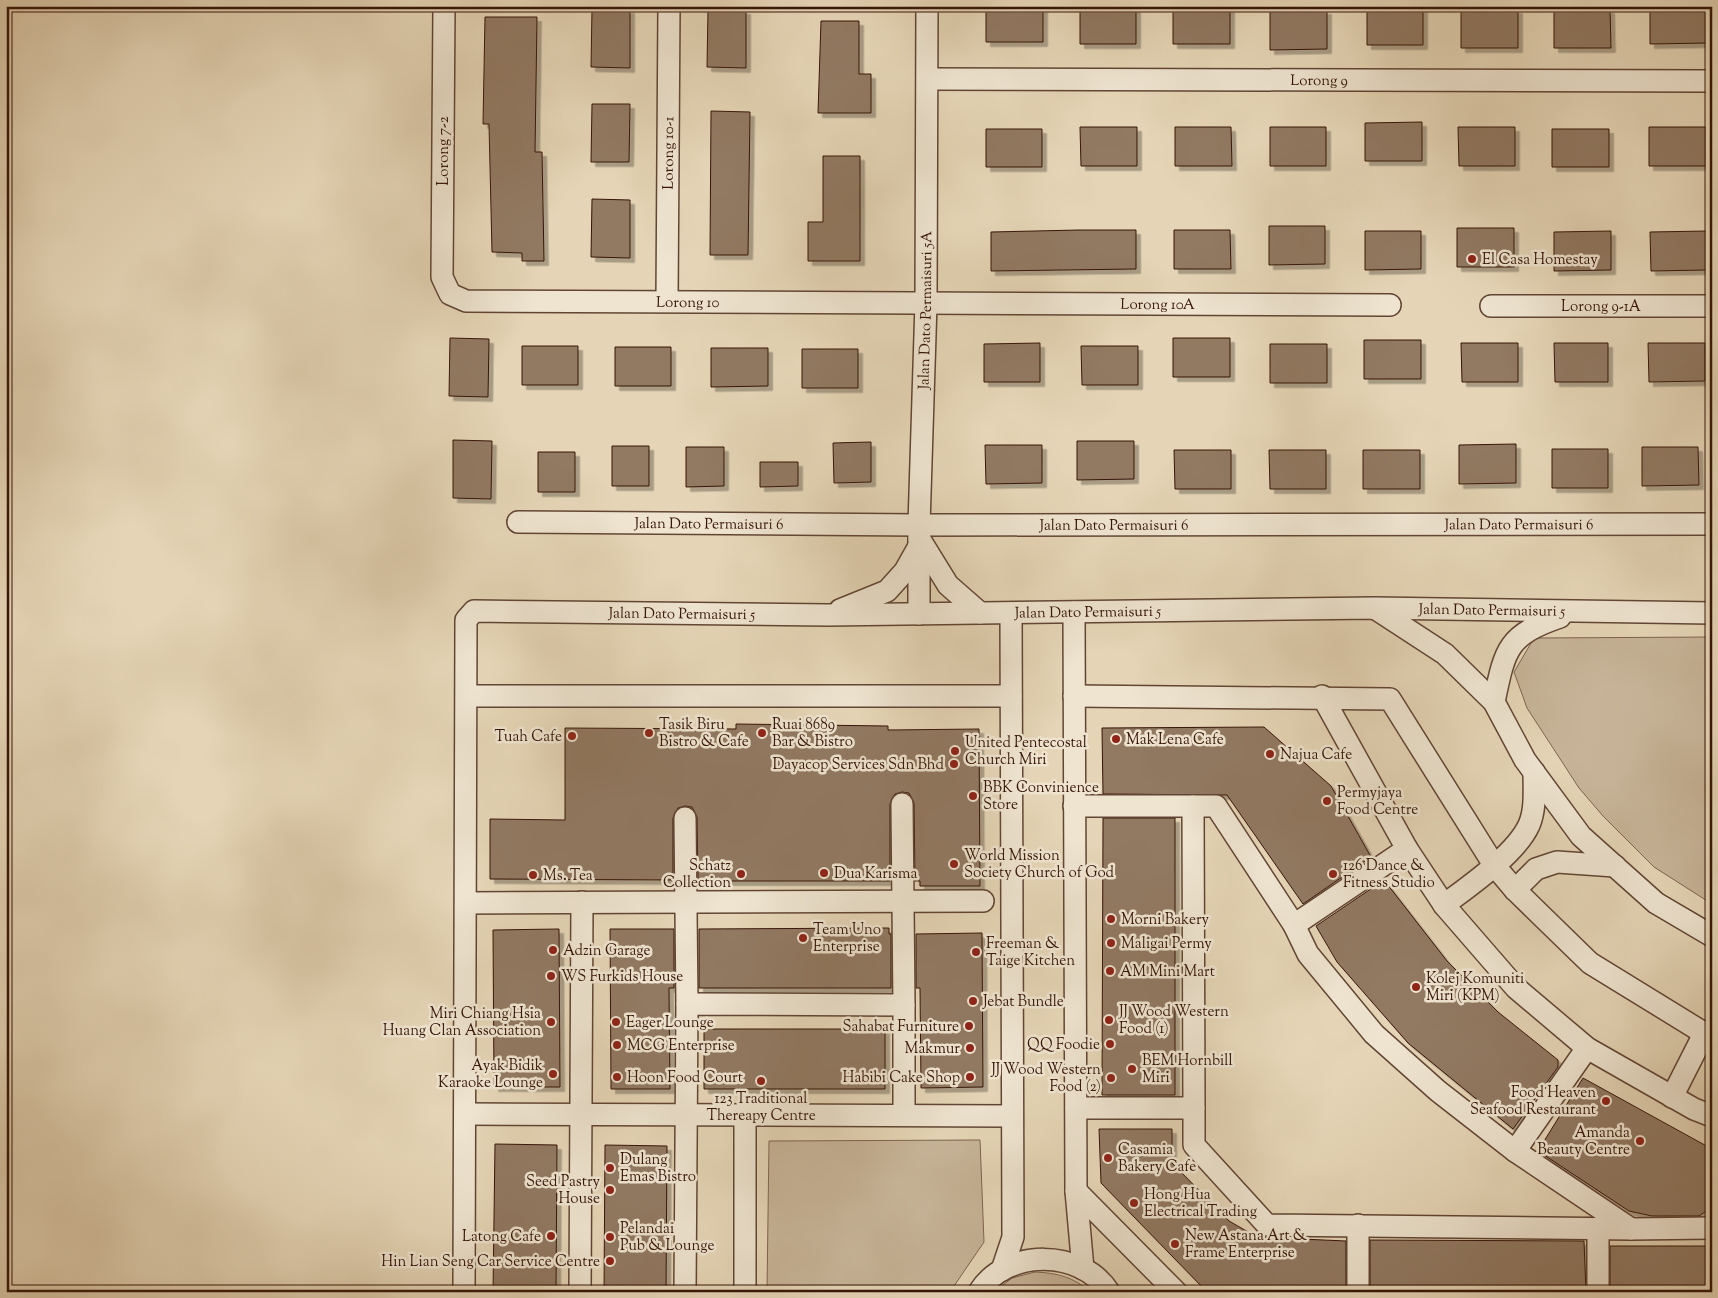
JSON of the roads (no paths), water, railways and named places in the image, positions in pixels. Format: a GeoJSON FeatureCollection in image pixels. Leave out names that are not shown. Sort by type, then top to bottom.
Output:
{"type":"FeatureCollection","features":[{"type":"Feature","properties":{"kind":"street","name":"Lorong 7-2"},"geometry":{"type":"LineString","coordinates":[[444,6],[442,278],[450,294]]}},
{"type":"Feature","properties":{"kind":"street","name":"Lorong 10-1"},"geometry":{"type":"LineString","coordinates":[[668,301],[669,6]]}},
{"type":"Feature","properties":{"kind":"street","name":"Jalan Dato Permaisuri 5A"},"geometry":{"type":"LineString","coordinates":[[919,614],[919,537],[926,303],[927,6]]}},
{"type":"Feature","properties":{"kind":"street","name":"Lorong 9"},"geometry":{"type":"LineString","coordinates":[[928,79],[1712,81]]}},
{"type":"Feature","properties":{"kind":"street","name":"Lorong 10"},"geometry":{"type":"LineString","coordinates":[[450,294],[466,301],[926,303]]}},
{"type":"Feature","properties":{"kind":"street","name":"Lorong 10A"},"geometry":{"type":"LineString","coordinates":[[926,303],[1390,305]]}},
{"type":"Feature","properties":{"kind":"street","name":"Lorong 9-1A"},"geometry":{"type":"LineString","coordinates":[[1491,306],[1712,306]]}},
{"type":"Feature","properties":{"kind":"street","name":"Jalan Dato Permaisuri 6"},"geometry":{"type":"LineString","coordinates":[[518,522],[919,537],[1712,524]]}},
{"type":"Feature","properties":{"kind":"street"},"geometry":{"type":"LineString","coordinates":[[919,537],[948,585],[980,613]]}},
{"type":"Feature","properties":{"kind":"street"},"geometry":{"type":"LineString","coordinates":[[828,615],[887,591],[905,570],[919,537]]}},
{"type":"Feature","properties":{"kind":"street"},"geometry":{"type":"LineString","coordinates":[[1375,608],[1446,654],[1494,702],[1525,760],[1581,836],[1656,903],[1712,936]]}},
{"type":"Feature","properties":{"kind":"street","name":"Jalan Dato Permaisuri 5"},"geometry":{"type":"LineString","coordinates":[[467,696],[466,620],[474,611],[828,615],[1375,608],[1712,613]]}},
{"type":"Feature","properties":{"kind":"street"},"geometry":{"type":"LineString","coordinates":[[1074,612],[1076,1192],[1083,1268]]}},
{"type":"Feature","properties":{"kind":"street"},"geometry":{"type":"LineString","coordinates":[[1494,702],[1501,667],[1514,640],[1533,626],[1574,612]]}},
{"type":"Feature","properties":{"kind":"street"},"geometry":{"type":"LineString","coordinates":[[1002,1270],[1014,1237],[1011,1116],[1011,613]]}},
{"type":"Feature","properties":{"kind":"street"},"geometry":{"type":"LineString","coordinates":[[464,1292],[467,696],[1011,696]]}},
{"type":"Feature","properties":{"kind":"street"},"geometry":{"type":"LineString","coordinates":[[1074,696],[1322,696],[1390,698],[1494,866],[1515,890],[1590,963],[1708,1036],[1672,1097]]}},
{"type":"Feature","properties":{"kind":"street"},"geometry":{"type":"LineString","coordinates":[[1322,696],[1407,849],[1444,905],[1516,988],[1587,1048],[1694,1110],[1712,1116]]}},
{"type":"Feature","properties":{"kind":"street"},"geometry":{"type":"LineString","coordinates":[[1444,905],[1494,866],[1520,839],[1529,825],[1534,801],[1534,772]]}},
{"type":"Feature","properties":{"kind":"street"},"geometry":{"type":"LineString","coordinates":[[902,804],[904,1115]]}},
{"type":"Feature","properties":{"kind":"street"},"geometry":{"type":"LineString","coordinates":[[1074,806],[1216,806],[1294,925],[1308,954],[1374,1034],[1438,1091],[1514,1151],[1631,1229]]}},
{"type":"Feature","properties":{"kind":"street"},"geometry":{"type":"LineString","coordinates":[[1193,806],[1194,1145],[1267,1225],[1631,1229],[1712,1228]]}},
{"type":"Feature","properties":{"kind":"street"},"geometry":{"type":"LineString","coordinates":[[685,818],[687,901],[685,1292]]}},
{"type":"Feature","properties":{"kind":"street"},"geometry":{"type":"LineString","coordinates":[[1294,925],[1407,849]]}},
{"type":"Feature","properties":{"kind":"street"},"geometry":{"type":"LineString","coordinates":[[1515,890],[1536,869],[1557,862],[1615,866]]}},
{"type":"Feature","properties":{"kind":"street"},"geometry":{"type":"LineString","coordinates":[[466,903],[983,901]]}},
{"type":"Feature","properties":{"kind":"street"},"geometry":{"type":"LineString","coordinates":[[580,1292],[582,902]]}},
{"type":"Feature","properties":{"kind":"street"},"geometry":{"type":"LineString","coordinates":[[687,1004],[904,1005]]}},
{"type":"Feature","properties":{"kind":"street"},"geometry":{"type":"LineString","coordinates":[[1514,1151],[1587,1048]]}},
{"type":"Feature","properties":{"kind":"street"},"geometry":{"type":"LineString","coordinates":[[1076,1108],[1194,1108]]}},
{"type":"Feature","properties":{"kind":"street"},"geometry":{"type":"LineString","coordinates":[[465,1114],[1011,1116]]}},
{"type":"Feature","properties":{"kind":"street"},"geometry":{"type":"LineString","coordinates":[[745,1115],[745,1292]]}},
{"type":"Feature","properties":{"kind":"street"},"geometry":{"type":"LineString","coordinates":[[1076,1192],[1176,1292]]}},
{"type":"Feature","properties":{"kind":"street"},"geometry":{"type":"LineString","coordinates":[[1358,1225],[1358,1292]]}},
{"type":"Feature","properties":{"kind":"street"},"geometry":{"type":"LineString","coordinates":[[1598,1228],[1598,1292]]}},
{"type":"Feature","properties":{"kind":"street"},"geometry":{"type":"LineString","coordinates":[[979,1292],[1002,1270],[1028,1260],[1056,1259],[1083,1268],[1104,1285],[1108,1292]]}},
{"type":"Feature","properties":{"kind":"place","name":"El Casa Homestay"},"geometry":{"type":"Point","coordinates":[1472,259]}},
{"type":"Feature","properties":{"kind":"place","name":"Tasik Biru Bistro & Cafe"},"geometry":{"type":"Point","coordinates":[649,733]}},
{"type":"Feature","properties":{"kind":"place","name":"Ruai 8689 Bar & Bistro"},"geometry":{"type":"Point","coordinates":[762,733]}},
{"type":"Feature","properties":{"kind":"place","name":"Tuah Cafe"},"geometry":{"type":"Point","coordinates":[572,736]}},
{"type":"Feature","properties":{"kind":"place","name":"Mak Lena Cafe"},"geometry":{"type":"Point","coordinates":[1116,739]}},
{"type":"Feature","properties":{"kind":"place","name":"United Pentecostal Church Miri"},"geometry":{"type":"Point","coordinates":[955,751]}},
{"type":"Feature","properties":{"kind":"place","name":"Najua Cafe"},"geometry":{"type":"Point","coordinates":[1270,754]}},
{"type":"Feature","properties":{"kind":"place","name":"Dayacop Services Sdn Bhd"},"geometry":{"type":"Point","coordinates":[954,764]}},
{"type":"Feature","properties":{"kind":"place","name":"BBK Convinience Store"},"geometry":{"type":"Point","coordinates":[973,796]}},
{"type":"Feature","properties":{"kind":"place","name":"Permyjaya Food Centre"},"geometry":{"type":"Point","coordinates":[1327,801]}},
{"type":"Feature","properties":{"kind":"place","name":"World Mission Society Church of God"},"geometry":{"type":"Point","coordinates":[954,864]}},
{"type":"Feature","properties":{"kind":"place","name":"Dua Karisma"},"geometry":{"type":"Point","coordinates":[824,873]}},
{"type":"Feature","properties":{"kind":"place","name":"Schatz Collection"},"geometry":{"type":"Point","coordinates":[741,874]}},
{"type":"Feature","properties":{"kind":"place","name":"126 Dance & Fitness Studio"},"geometry":{"type":"Point","coordinates":[1333,874]}},
{"type":"Feature","properties":{"kind":"place","name":"Ms. Tea"},"geometry":{"type":"Point","coordinates":[533,875]}},
{"type":"Feature","properties":{"kind":"place","name":"Morni Bakery"},"geometry":{"type":"Point","coordinates":[1111,919]}},
{"type":"Feature","properties":{"kind":"place","name":"Team Uno Enterprise"},"geometry":{"type":"Point","coordinates":[803,938]}},
{"type":"Feature","properties":{"kind":"place","name":"Maligai Permy"},"geometry":{"type":"Point","coordinates":[1111,943]}},
{"type":"Feature","properties":{"kind":"place","name":"Adzin Garage"},"geometry":{"type":"Point","coordinates":[553,950]}},
{"type":"Feature","properties":{"kind":"place","name":"Freeman & Taige Kitchen"},"geometry":{"type":"Point","coordinates":[976,952]}},
{"type":"Feature","properties":{"kind":"place","name":"AM Mini Mart"},"geometry":{"type":"Point","coordinates":[1110,971]}},
{"type":"Feature","properties":{"kind":"place","name":"WS Furkids House"},"geometry":{"type":"Point","coordinates":[551,976]}},
{"type":"Feature","properties":{"kind":"place","name":"Kolej Komuniti Miri (KPM)"},"geometry":{"type":"Point","coordinates":[1416,987]}},
{"type":"Feature","properties":{"kind":"place","name":"Jebat Bundle"},"geometry":{"type":"Point","coordinates":[973,1001]}},
{"type":"Feature","properties":{"kind":"place","name":"JJ Wood Western Food (1)"},"geometry":{"type":"Point","coordinates":[1109,1020]}},
{"type":"Feature","properties":{"kind":"place","name":"Miri Chiang Hsia Huang Clan Association"},"geometry":{"type":"Point","coordinates":[551,1022]}},
{"type":"Feature","properties":{"kind":"place","name":"Eager Lounge"},"geometry":{"type":"Point","coordinates":[616,1022]}},
{"type":"Feature","properties":{"kind":"place","name":"Sahabat Furniture"},"geometry":{"type":"Point","coordinates":[969,1026]}},
{"type":"Feature","properties":{"kind":"place","name":"QQ Foodie"},"geometry":{"type":"Point","coordinates":[1110,1044]}},
{"type":"Feature","properties":{"kind":"place","name":"MCG Enterprise"},"geometry":{"type":"Point","coordinates":[617,1045]}},
{"type":"Feature","properties":{"kind":"place","name":"Makmur"},"geometry":{"type":"Point","coordinates":[970,1048]}},
{"type":"Feature","properties":{"kind":"place","name":"BEM Hornbill Miri"},"geometry":{"type":"Point","coordinates":[1132,1069]}},
{"type":"Feature","properties":{"kind":"place","name":"Ayak Bidik Karaoke Lounge"},"geometry":{"type":"Point","coordinates":[553,1074]}},
{"type":"Feature","properties":{"kind":"place","name":"Hoon Food Court"},"geometry":{"type":"Point","coordinates":[617,1077]}},
{"type":"Feature","properties":{"kind":"place","name":"Habibi Cake Shop"},"geometry":{"type":"Point","coordinates":[970,1077]}},
{"type":"Feature","properties":{"kind":"place","name":"JJ Wood Western Food (2)"},"geometry":{"type":"Point","coordinates":[1111,1078]}},
{"type":"Feature","properties":{"kind":"place","name":"123 Traditional Thereapy Centre"},"geometry":{"type":"Point","coordinates":[761,1081]}},
{"type":"Feature","properties":{"kind":"place","name":"Food Heaven Seafood Restaurant"},"geometry":{"type":"Point","coordinates":[1606,1101]}},
{"type":"Feature","properties":{"kind":"place","name":"Amanda Beauty Centre"},"geometry":{"type":"Point","coordinates":[1640,1141]}},
{"type":"Feature","properties":{"kind":"place","name":"Casamia Bakery Cafe"},"geometry":{"type":"Point","coordinates":[1108,1158]}},
{"type":"Feature","properties":{"kind":"place","name":"Dulang Emas Bistro"},"geometry":{"type":"Point","coordinates":[610,1168]}},
{"type":"Feature","properties":{"kind":"place","name":"Seed Pastry House"},"geometry":{"type":"Point","coordinates":[610,1190]}},
{"type":"Feature","properties":{"kind":"place","name":"Hong Hua Electrical Trading"},"geometry":{"type":"Point","coordinates":[1134,1203]}},
{"type":"Feature","properties":{"kind":"place","name":"Latong Cafe"},"geometry":{"type":"Point","coordinates":[551,1236]}},
{"type":"Feature","properties":{"kind":"place","name":"Pelandai Pub & Lounge"},"geometry":{"type":"Point","coordinates":[610,1237]}},
{"type":"Feature","properties":{"kind":"place","name":"New Astana Art & Frame Enterprise"},"geometry":{"type":"Point","coordinates":[1175,1244]}},
{"type":"Feature","properties":{"kind":"place","name":"Hin Lian Seng Car Service Centre"},"geometry":{"type":"Point","coordinates":[610,1261]}}]}
